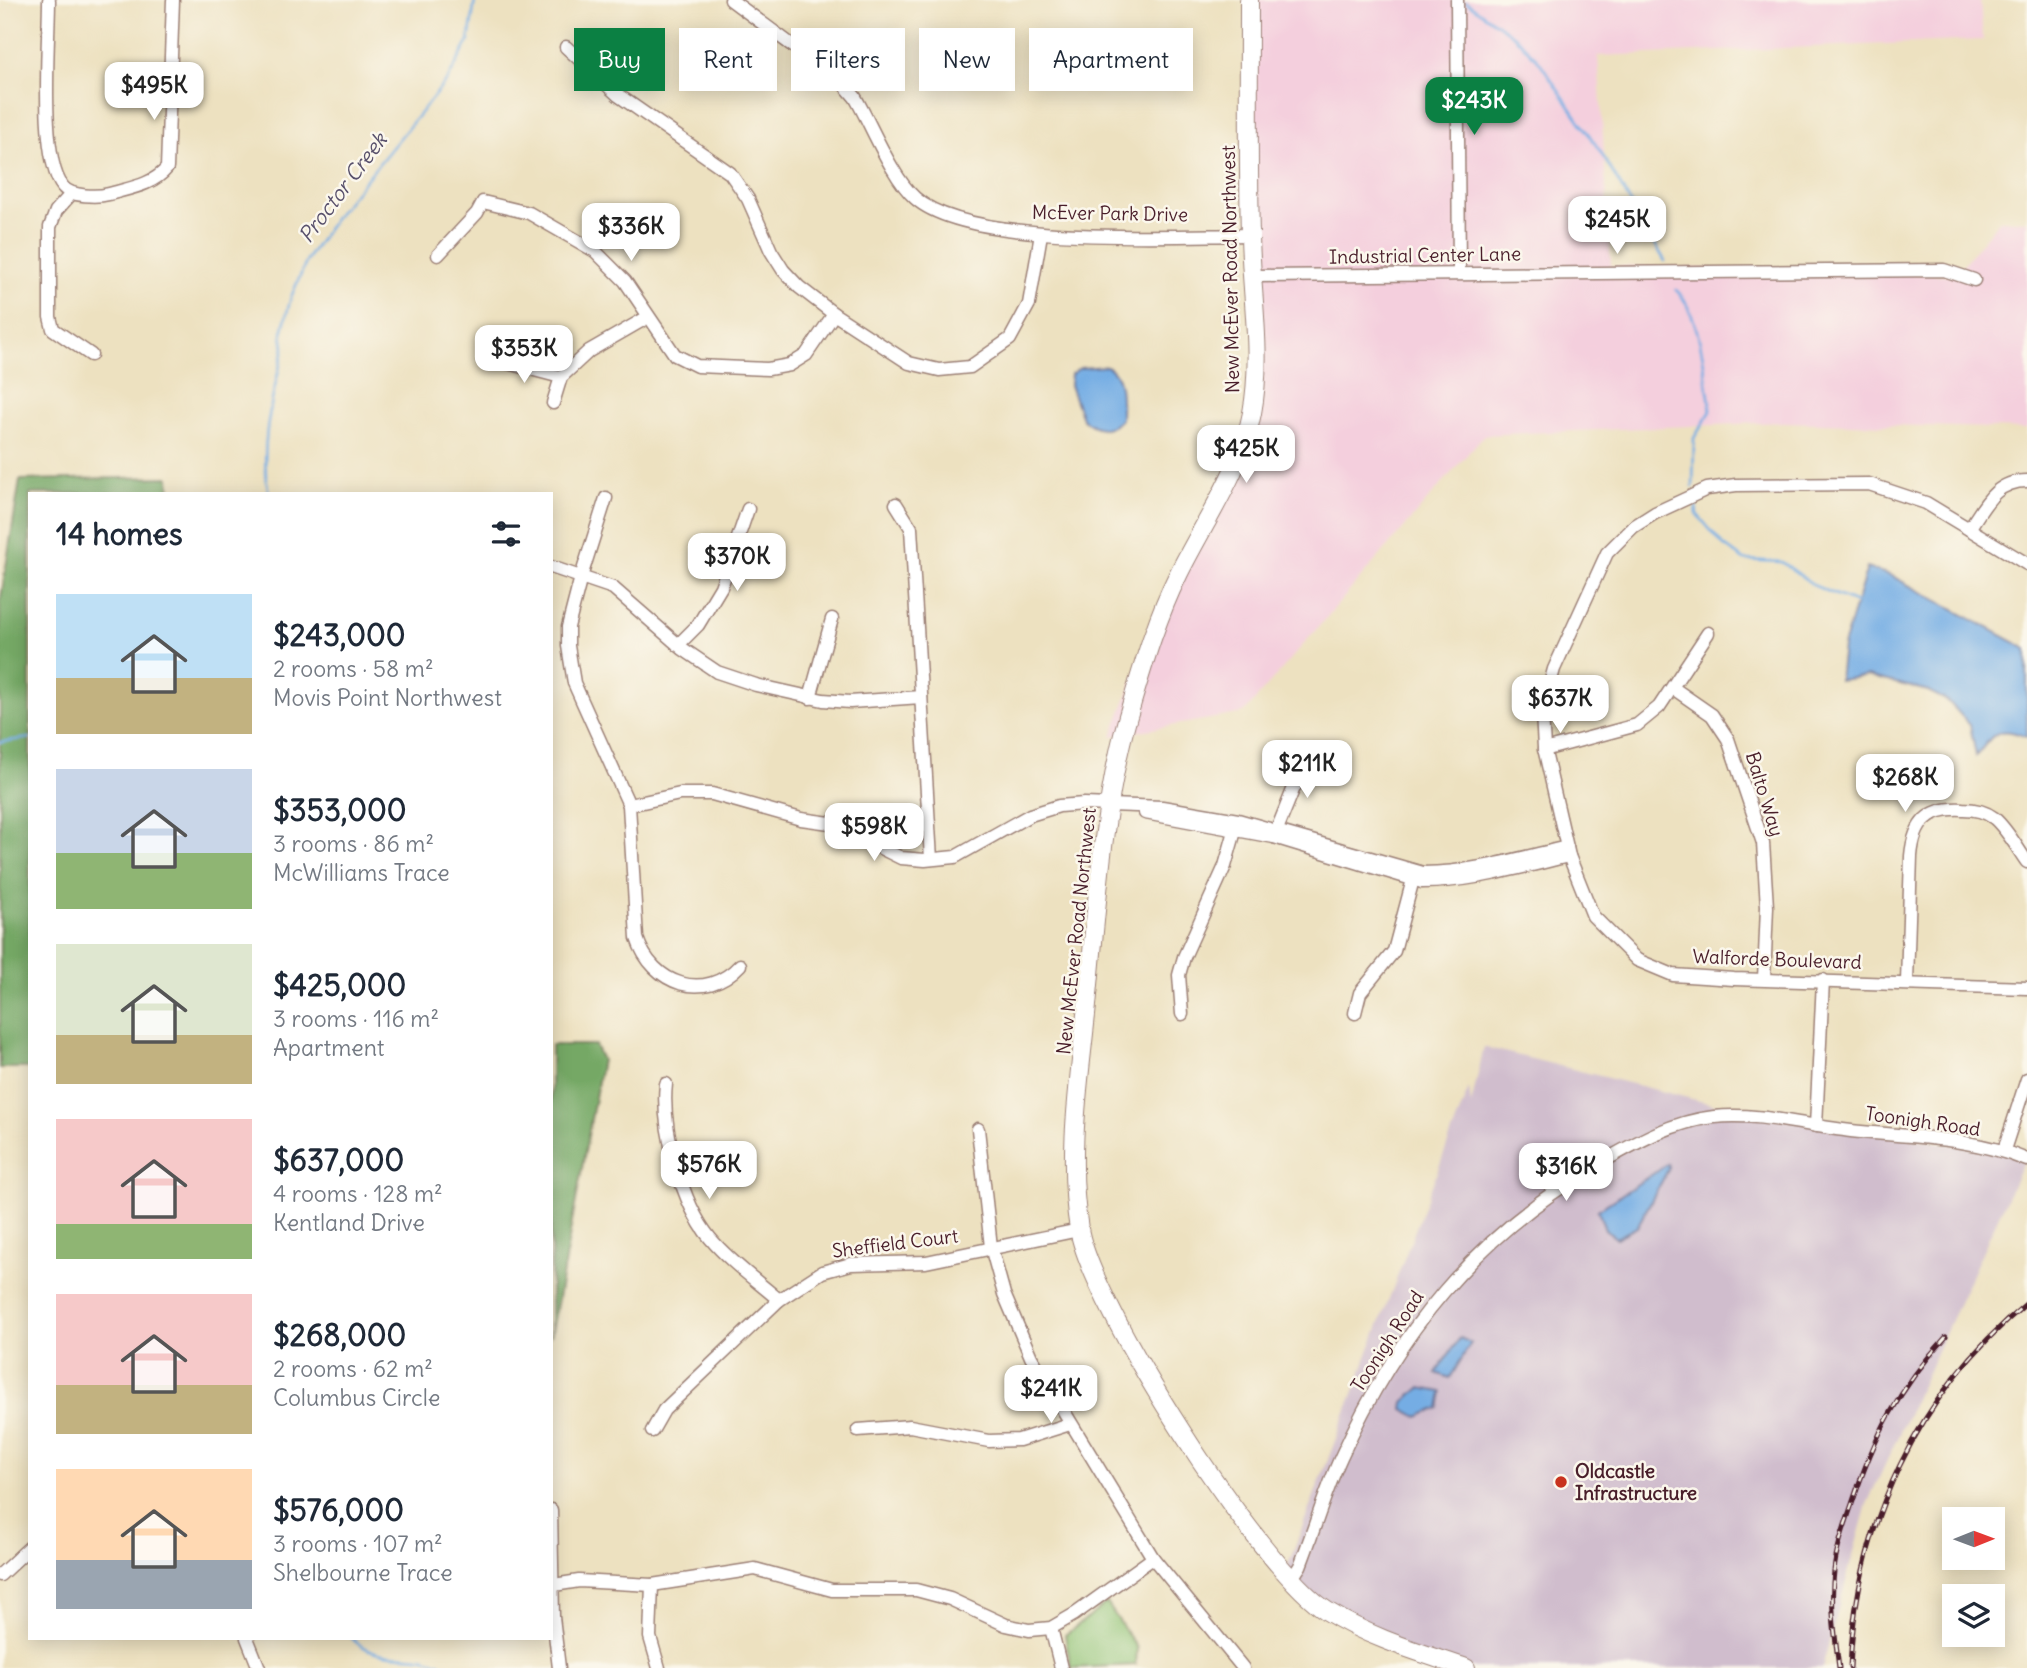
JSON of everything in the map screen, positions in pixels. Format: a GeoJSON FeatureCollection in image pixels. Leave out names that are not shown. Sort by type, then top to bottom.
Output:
{"type":"FeatureCollection","features":[{"type":"Feature","properties":{"kind":"street"},"geometry":{"type":"LineString","coordinates":[[49,0],[50,160],[64,188],[72,193],[102,196],[159,178],[167,168],[173,0]]}},
{"type":"Feature","properties":{"kind":"street","name":"McEver Park Drive"},"geometry":{"type":"LineString","coordinates":[[731,0],[843,83],[866,115],[893,167],[912,196],[947,217],[1041,234],[1250,235]]}},
{"type":"Feature","properties":{"kind":"street","name":"New McEver Road Northwest"},"geometry":{"type":"LineString","coordinates":[[1249,0],[1250,235],[1255,364],[1253,409],[1245,441],[1176,579],[1157,625],[1126,723],[1103,838],[1075,1138],[1080,1230],[1112,1315],[1201,1460],[1291,1580],[1324,1610],[1370,1633],[1466,1668]]}},
{"type":"Feature","properties":{"kind":"street"},"geometry":{"type":"LineString","coordinates":[[1457,0],[1459,274]]}},
{"type":"Feature","properties":{"kind":"street"},"geometry":{"type":"LineString","coordinates":[[566,47],[618,95],[730,173],[748,199],[783,270],[834,314],[909,363],[939,370],[970,367],[997,351],[1021,323],[1029,304],[1041,234]]}},
{"type":"Feature","properties":{"kind":"street"},"geometry":{"type":"LineString","coordinates":[[72,193],[56,211],[50,227],[50,317],[53,329],[91,355]]}},
{"type":"Feature","properties":{"kind":"street"},"geometry":{"type":"LineString","coordinates":[[438,255],[477,213],[483,202],[529,213],[595,251],[625,281],[676,355],[697,366],[768,369],[790,365],[806,355],[834,314]]}},
{"type":"Feature","properties":{"kind":"street","name":"Industrial Center Lane"},"geometry":{"type":"LineString","coordinates":[[1253,276],[1944,270],[1974,280]]}},
{"type":"Feature","properties":{"kind":"street"},"geometry":{"type":"LineString","coordinates":[[553,404],[561,377],[589,351],[648,317]]}},
{"type":"Feature","properties":{"kind":"street"},"geometry":{"type":"LineString","coordinates":[[496,360],[561,377]]}},
{"type":"Feature","properties":{"kind":"street"},"geometry":{"type":"LineString","coordinates":[[1969,529],[1992,495],[2003,485],[2027,481]]}},
{"type":"Feature","properties":{"kind":"street","name":"Walforde Boulevard"},"geometry":{"type":"LineString","coordinates":[[2027,564],[1926,503],[1869,484],[1736,485],[1707,489],[1655,513],[1633,527],[1607,553],[1545,693],[1544,750],[1568,851],[1593,916],[1637,960],[1673,975],[2027,988]]}},
{"type":"Feature","properties":{"kind":"street"},"geometry":{"type":"LineString","coordinates":[[606,498],[568,627],[574,683],[629,806],[637,939],[643,958],[661,974],[677,982],[702,986],[730,976],[740,965]]}},
{"type":"Feature","properties":{"kind":"street"},"geometry":{"type":"LineString","coordinates":[[896,504],[911,528],[931,859]]}},
{"type":"Feature","properties":{"kind":"street"},"geometry":{"type":"LineString","coordinates":[[678,645],[698,625],[721,587],[748,509]]}},
{"type":"Feature","properties":{"kind":"street"},"geometry":{"type":"LineString","coordinates":[[553,568],[613,588],[678,645],[717,672],[810,698],[850,702],[921,697]]}},
{"type":"Feature","properties":{"kind":"street"},"geometry":{"type":"LineString","coordinates":[[810,698],[832,619]]}},
{"type":"Feature","properties":{"kind":"street"},"geometry":{"type":"LineString","coordinates":[[1544,750],[1637,724],[1659,707],[1708,633]]}},
{"type":"Feature","properties":{"kind":"street","name":"Balto Way"},"geometry":{"type":"LineString","coordinates":[[1673,688],[1712,715],[1728,739],[1762,843],[1767,907],[1764,979]]}},
{"type":"Feature","properties":{"kind":"street"},"geometry":{"type":"LineString","coordinates":[[1276,834],[1313,751]]}},
{"type":"Feature","properties":{"kind":"street"},"geometry":{"type":"LineString","coordinates":[[629,806],[680,794],[712,793],[800,819],[830,823],[901,858],[955,857],[1030,815],[1059,806],[1111,805],[1237,825],[1276,834],[1414,876],[1447,882],[1568,851]]}},
{"type":"Feature","properties":{"kind":"street"},"geometry":{"type":"LineString","coordinates":[[1907,982],[1910,856],[1912,839],[1920,821],[1943,808],[1986,813],[1996,820],[2027,862]]}},
{"type":"Feature","properties":{"kind":"street"},"geometry":{"type":"LineString","coordinates":[[1182,1013],[1179,975],[1184,957],[1225,866],[1237,825]]}},
{"type":"Feature","properties":{"kind":"street"},"geometry":{"type":"LineString","coordinates":[[1356,1013],[1360,993],[1394,951],[1414,876]]}},
{"type":"Feature","properties":{"kind":"street"},"geometry":{"type":"LineString","coordinates":[[1816,1126],[1823,980]]}},
{"type":"Feature","properties":{"kind":"street"},"geometry":{"type":"LineString","coordinates":[[2004,1150],[2027,1079]]}},
{"type":"Feature","properties":{"kind":"street"},"geometry":{"type":"LineString","coordinates":[[666,1084],[663,1104],[667,1134],[700,1223],[711,1240],[779,1300]]}},
{"type":"Feature","properties":{"kind":"street","name":"Toonigh Road"},"geometry":{"type":"LineString","coordinates":[[1291,1580],[1300,1566],[1340,1458],[1380,1381],[1419,1319],[1453,1279],[1552,1191],[1650,1134],[1691,1121],[1746,1117],[1932,1138],[2004,1150],[2027,1160]]}},
{"type":"Feature","properties":{"kind":"street"},"geometry":{"type":"LineString","coordinates":[[978,1129],[991,1247],[1004,1294],[1021,1335],[1070,1424],[1153,1558],[1244,1668]]}},
{"type":"Feature","properties":{"kind":"street","name":"Sheffield Court"},"geometry":{"type":"LineString","coordinates":[[652,1431],[664,1410],[779,1300],[822,1272],[851,1264],[926,1262],[1080,1230]]}},
{"type":"Feature","properties":{"kind":"street"},"geometry":{"type":"LineString","coordinates":[[858,1430],[910,1426],[989,1441],[1019,1440],[1070,1424]]}},
{"type":"Feature","properties":{"kind":"street"},"geometry":{"type":"LineString","coordinates":[[0,1575],[28,1549]]}},
{"type":"Feature","properties":{"kind":"street"},"geometry":{"type":"LineString","coordinates":[[554,1585],[579,1581],[652,1585],[755,1569],[832,1590],[916,1590],[950,1599],[1006,1625],[1029,1630],[1051,1628],[1153,1558]]}},
{"type":"Feature","properties":{"kind":"street"},"geometry":{"type":"LineString","coordinates":[[553,1560],[553,1617],[559,1668]]}},
{"type":"Feature","properties":{"kind":"street"},"geometry":{"type":"LineString","coordinates":[[652,1585],[650,1637],[659,1668]]}},
{"type":"Feature","properties":{"kind":"street"},"geometry":{"type":"LineString","coordinates":[[1051,1628],[1061,1668]]}},
{"type":"Feature","properties":{"kind":"street"},"geometry":{"type":"LineString","coordinates":[[248,1640],[259,1668]]}},
{"type":"Feature","properties":{"kind":"shaded area"},"geometry":{"type":"Polygon","coordinates":[[[1254,0],[1980,0],[1983,40],[1598,56],[1611,266],[1955,275],[1999,220],[2027,221],[2027,429],[1783,422],[1484,435],[1244,713],[1112,736],[1155,622],[1219,501],[1257,380],[1254,0]]]}},
{"type":"Feature","properties":{"kind":"shaded area"},"geometry":{"type":"Polygon","coordinates":[[[1484,1047],[1752,1114],[2026,1156],[1867,1504],[1822,1668],[1441,1668],[1384,1649],[1283,1578],[1469,1088],[1471,1105],[1484,1047]]]}},
{"type":"Feature","properties":{"kind":"green space"},"geometry":{"type":"Polygon","coordinates":[[[169,477],[170,492],[28,492],[28,1068],[0,1068],[0,603],[20,480],[169,477]]]}},
{"type":"Feature","properties":{"kind":"green space"},"geometry":{"type":"Polygon","coordinates":[[[553,1045],[595,1045],[602,1060],[553,1325],[553,1045]]]}},
{"type":"Feature","properties":{"kind":"green space"},"geometry":{"type":"Polygon","coordinates":[[[1107,1603],[1137,1648],[1136,1665],[1071,1668],[1065,1635],[1107,1603]]]}},
{"type":"Feature","properties":{"kind":"water"},"geometry":{"type":"Polygon","coordinates":[[[1107,366],[1119,382],[1121,419],[1112,426],[1102,428],[1091,425],[1082,418],[1070,385],[1071,374],[1080,368],[1107,366]]]}},
{"type":"Feature","properties":{"kind":"water"},"geometry":{"type":"Polygon","coordinates":[[[1867,568],[1890,575],[2027,649],[2027,737],[2017,733],[1997,733],[1976,756],[1970,725],[1948,701],[1928,691],[1867,676],[1839,680],[1843,646],[1867,568]]]}},
{"type":"Feature","properties":{"kind":"water"},"geometry":{"type":"Polygon","coordinates":[[[1668,1164],[1669,1168],[1637,1227],[1616,1238],[1605,1230],[1598,1210],[1668,1164]]]}},
{"type":"Feature","properties":{"kind":"water"},"geometry":{"type":"Polygon","coordinates":[[[1460,1338],[1471,1343],[1450,1378],[1436,1373],[1460,1338]]]}},
{"type":"Feature","properties":{"kind":"water"},"geometry":{"type":"Polygon","coordinates":[[[1420,1388],[1442,1392],[1439,1408],[1418,1417],[1403,1409],[1404,1402],[1420,1388]]]}},
{"type":"Feature","properties":{"kind":"waterway","name":"Proctor Creek"},"geometry":{"type":"LineString","coordinates":[[269,492],[266,438],[284,348],[282,333],[291,297],[308,258],[336,216],[448,79],[469,41],[475,0]]}},
{"type":"Feature","properties":{"kind":"waterway"},"geometry":{"type":"LineString","coordinates":[[1466,2],[1514,36],[1539,61],[1600,151],[1665,261]]}},
{"type":"Feature","properties":{"kind":"waterway"},"geometry":{"type":"LineString","coordinates":[[1676,290],[1691,313],[1696,329],[1711,411],[1694,438],[1693,487]]}},
{"type":"Feature","properties":{"kind":"waterway"},"geometry":{"type":"LineString","coordinates":[[1696,504],[1697,514],[1723,545],[1744,560],[1782,562],[1815,586],[1856,603]]}},
{"type":"Feature","properties":{"kind":"waterway"},"geometry":{"type":"LineString","coordinates":[[0,742],[28,738]]}},
{"type":"Feature","properties":{"kind":"waterway","name":"Proctor Creek"},"geometry":{"type":"LineString","coordinates":[[354,1640],[376,1652],[424,1658],[448,1668]]}},
{"type":"Feature","properties":{"kind":"railway"},"geometry":{"type":"LineString","coordinates":[[1850,1668],[1855,1615],[1865,1563],[1899,1466],[1924,1421],[1954,1378],[1988,1339],[2027,1303]]}},
{"type":"Feature","properties":{"kind":"railway"},"geometry":{"type":"LineString","coordinates":[[1839,1668],[1833,1583],[1844,1529],[1869,1457],[1889,1415],[1914,1376],[1946,1337]]}},
{"type":"Feature","properties":{"kind":"place","name":"Oldcastle Infrastructure"},"geometry":{"type":"Point","coordinates":[1561,1482]}}]}
